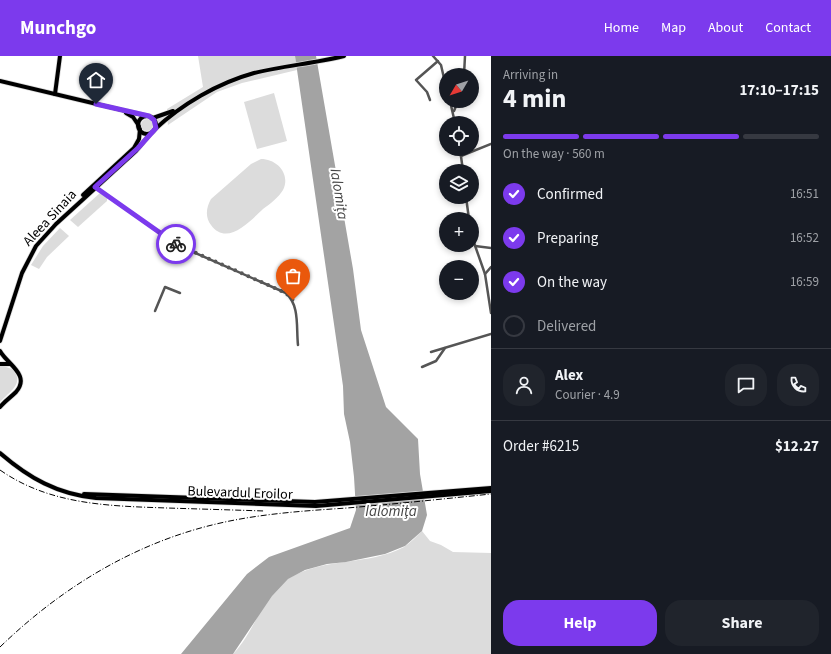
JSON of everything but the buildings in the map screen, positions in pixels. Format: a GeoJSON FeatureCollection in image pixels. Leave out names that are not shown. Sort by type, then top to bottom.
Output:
{"type":"FeatureCollection","features":[{"type":"Feature","properties":{"kind":"main road"},"geometry":{"type":"LineString","coordinates":[[55,94],[60,56]]}},
{"type":"Feature","properties":{"kind":"main road"},"geometry":{"type":"LineString","coordinates":[[0,80],[153,118],[184,106],[231,82],[256,73],[344,56]]}},
{"type":"Feature","properties":{"kind":"main road","name":"Aleea Sinaia"},"geometry":{"type":"LineString","coordinates":[[0,341],[19,280],[30,255],[47,234],[95,187],[134,153],[153,131],[184,106]]}},
{"type":"Feature","properties":{"kind":"main road"},"geometry":{"type":"LineString","coordinates":[[122,111],[133,118],[144,133],[153,131],[156,122],[153,118]]}},
{"type":"Feature","properties":{"kind":"main road","name":"Aleea Sinaia"},"geometry":{"type":"LineString","coordinates":[[0,333],[19,272],[31,248],[50,227],[136,145],[140,120],[147,116]]}},
{"type":"Feature","properties":{"kind":"main road"},"geometry":{"type":"LineString","coordinates":[[0,351],[20,374],[21,383],[17,390],[0,407]]}},
{"type":"Feature","properties":{"kind":"main road"},"geometry":{"type":"LineString","coordinates":[[0,364],[11,364]]}},
{"type":"Feature","properties":{"kind":"main road","name":"Bulevardul Eroilor"},"geometry":{"type":"LineString","coordinates":[[0,452],[24,473],[40,482],[64,492],[88,497],[284,505],[334,503],[491,489]]}},
{"type":"Feature","properties":{"kind":"street"},"geometry":{"type":"LineString","coordinates":[[433,56],[442,68]]}},
{"type":"Feature","properties":{"kind":"street"},"geometry":{"type":"LineString","coordinates":[[464,68],[465,56]]}},
{"type":"Feature","properties":{"kind":"street"},"geometry":{"type":"LineString","coordinates":[[430,100],[426,92],[416,80],[438,61]]}},
{"type":"Feature","properties":{"kind":"street"},"geometry":{"type":"LineString","coordinates":[[452,108],[454,116]]}},
{"type":"Feature","properties":{"kind":"street"},"geometry":{"type":"LineString","coordinates":[[453,112],[455,108]]}},
{"type":"Feature","properties":{"kind":"street"},"geometry":{"type":"LineString","coordinates":[[479,149],[491,144]]}},
{"type":"Feature","properties":{"kind":"street"},"geometry":{"type":"LineString","coordinates":[[461,156],[462,164]]}},
{"type":"Feature","properties":{"kind":"street"},"geometry":{"type":"LineString","coordinates":[[95,187],[175,244],[286,293],[293,300],[295,308],[298,345]]}},
{"type":"Feature","properties":{"kind":"street"},"geometry":{"type":"LineString","coordinates":[[479,246],[491,248]]}},
{"type":"Feature","properties":{"kind":"street"},"geometry":{"type":"LineString","coordinates":[[477,252],[485,274],[491,312]]}},
{"type":"Feature","properties":{"kind":"street"},"geometry":{"type":"LineString","coordinates":[[485,274],[491,267]]}},
{"type":"Feature","properties":{"kind":"street"},"geometry":{"type":"LineString","coordinates":[[154,311],[165,287],[180,293]]}},
{"type":"Feature","properties":{"kind":"street"},"geometry":{"type":"LineString","coordinates":[[431,352],[491,334]]}},
{"type":"Feature","properties":{"kind":"street"},"geometry":{"type":"LineString","coordinates":[[422,367],[436,362],[445,348]]}},
{"type":"Feature","properties":{"kind":"shaded area"},"geometry":{"type":"Polygon","coordinates":[[[198,56],[295,56],[297,70],[242,83],[217,92],[168,125],[167,118],[159,124],[156,118],[167,115],[167,109],[203,87],[198,56]]]}},
{"type":"Feature","properties":{"kind":"shaded area"},"geometry":{"type":"Polygon","coordinates":[[[274,93],[287,141],[257,149],[244,102],[274,93]]]}},
{"type":"Feature","properties":{"kind":"shaded area"},"geometry":{"type":"Polygon","coordinates":[[[145,119],[149,119],[153,125],[149,131],[145,131],[141,127],[141,123],[145,119]]]}},
{"type":"Feature","properties":{"kind":"shaded area"},"geometry":{"type":"Polygon","coordinates":[[[261,159],[272,162],[281,168],[285,178],[283,190],[252,220],[238,230],[231,233],[217,231],[209,222],[207,216],[207,209],[211,199],[251,164],[261,159]]]}},
{"type":"Feature","properties":{"kind":"shaded area"},"geometry":{"type":"Polygon","coordinates":[[[100,193],[107,198],[107,201],[78,227],[70,220],[100,193]]]}},
{"type":"Feature","properties":{"kind":"shaded area"},"geometry":{"type":"Polygon","coordinates":[[[60,228],[69,236],[47,257],[39,269],[31,265],[43,246],[60,228]]]}},
{"type":"Feature","properties":{"kind":"shaded area"},"geometry":{"type":"Polygon","coordinates":[[[0,365],[12,369],[16,374],[17,383],[0,402],[0,365]]]}},
{"type":"Feature","properties":{"kind":"shaded area"},"geometry":{"type":"Polygon","coordinates":[[[422,531],[430,541],[453,552],[491,553],[491,654],[233,654],[247,636],[272,594],[289,578],[303,571],[317,567],[361,560],[390,553],[404,547],[422,531]]]}},
{"type":"Feature","properties":{"kind":"water","name":"Ialomița"},"geometry":{"type":"Polygon","coordinates":[[[295,56],[316,56],[353,269],[361,330],[386,407],[418,439],[420,474],[427,515],[422,531],[405,546],[385,554],[346,562],[327,564],[305,570],[288,579],[272,596],[233,654],[181,654],[247,574],[269,557],[350,528],[356,510],[350,442],[344,414],[343,386],[295,56]]]}},
{"type":"Feature","properties":{"kind":"railway"},"geometry":{"type":"LineString","coordinates":[[0,470],[19,482],[39,490],[60,497],[80,501],[123,506],[265,511]]}},
{"type":"Feature","properties":{"kind":"railway"},"geometry":{"type":"LineString","coordinates":[[0,647],[47,606],[72,588],[125,557],[153,544],[182,534],[229,521],[262,516],[491,494]]}},
{"type":"Feature","properties":{"kind":"way so far"},"geometry":{"type":"LineString","coordinates":[[176,244],[286,293],[293,300]]}},
{"type":"Feature","properties":{"kind":"route"},"geometry":{"type":"LineString","coordinates":[[96,104],[149,116],[156,122],[156,128],[134,153],[95,187],[176,244]]}}]}
